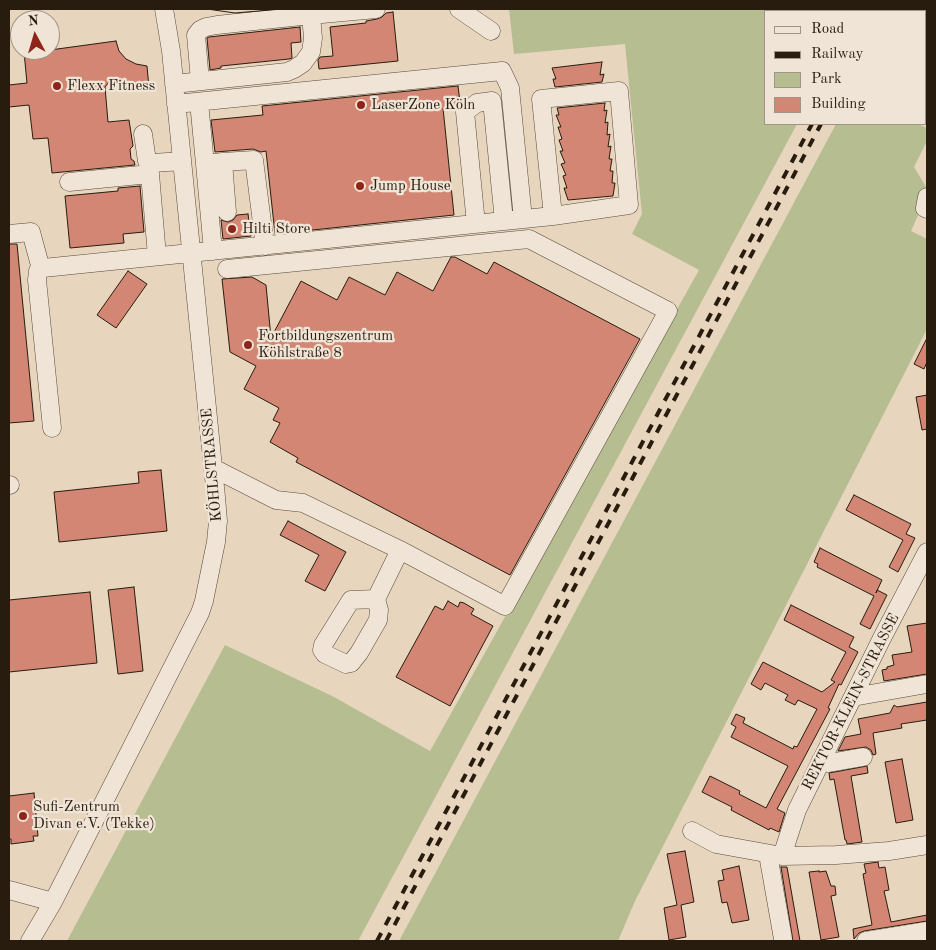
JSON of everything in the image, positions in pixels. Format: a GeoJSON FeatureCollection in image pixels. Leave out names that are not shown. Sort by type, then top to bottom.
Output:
{"type":"FeatureCollection","features":[{"type":"Feature","properties":{"kind":"street","name":"KÖHLSTRASSE"},"geometry":{"type":"LineString","coordinates":[[30,941],[53,902],[200,613],[217,535],[218,521],[182,160],[164,9]]}},
{"type":"Feature","properties":{"kind":"street"},"geometry":{"type":"LineString","coordinates":[[200,81],[196,35],[206,26],[376,9]]}},
{"type":"Feature","properties":{"kind":"street"},"geometry":{"type":"LineString","coordinates":[[459,9],[491,30]]}},
{"type":"Feature","properties":{"kind":"street"},"geometry":{"type":"LineString","coordinates":[[174,84],[287,72],[294,69],[303,63],[311,52],[313,38],[311,15]]}},
{"type":"Feature","properties":{"kind":"street"},"geometry":{"type":"LineString","coordinates":[[176,104],[502,71],[510,88],[523,219]]}},
{"type":"Feature","properties":{"kind":"street"},"geometry":{"type":"LineString","coordinates":[[52,428],[37,280],[37,274],[41,269],[553,216],[629,205],[619,91],[540,99],[553,216]]}},
{"type":"Feature","properties":{"kind":"street"},"geometry":{"type":"LineString","coordinates":[[476,224],[465,112],[476,103],[492,101],[504,221]]}},
{"type":"Feature","properties":{"kind":"street"},"geometry":{"type":"LineString","coordinates":[[199,102],[213,251]]}},
{"type":"Feature","properties":{"kind":"street"},"geometry":{"type":"LineString","coordinates":[[143,134],[147,161],[152,163],[182,160]]}},
{"type":"Feature","properties":{"kind":"street"},"geometry":{"type":"LineString","coordinates":[[204,164],[254,160],[265,246]]}},
{"type":"Feature","properties":{"kind":"street"},"geometry":{"type":"LineString","coordinates":[[223,162],[227,212]]}},
{"type":"Feature","properties":{"kind":"street"},"geometry":{"type":"LineString","coordinates":[[69,182],[150,174],[157,256]]}},
{"type":"Feature","properties":{"kind":"street"},"geometry":{"type":"LineString","coordinates":[[927,197],[925,208],[927,209]]}},
{"type":"Feature","properties":{"kind":"street"},"geometry":{"type":"LineString","coordinates":[[9,234],[30,232],[41,269]]}},
{"type":"Feature","properties":{"kind":"street"},"geometry":{"type":"LineString","coordinates":[[213,468],[276,500],[304,503],[400,550],[506,606],[668,311],[529,239],[227,269]]}},
{"type":"Feature","properties":{"kind":"street"},"geometry":{"type":"LineString","coordinates":[[376,599],[400,550]]}},
{"type":"Feature","properties":{"kind":"street","name":"REKTOR-KLEIN-STRASSE"},"geometry":{"type":"LineString","coordinates":[[776,855],[821,760],[927,552]]}},
{"type":"Feature","properties":{"kind":"street"},"geometry":{"type":"LineString","coordinates":[[853,697],[927,684]]}},
{"type":"Feature","properties":{"kind":"street"},"geometry":{"type":"LineString","coordinates":[[821,760],[829,763],[863,757]]}},
{"type":"Feature","properties":{"kind":"street"},"geometry":{"type":"LineString","coordinates":[[692,831],[716,844],[776,855],[836,855],[889,851],[927,844]]}},
{"type":"Feature","properties":{"kind":"street"},"geometry":{"type":"LineString","coordinates":[[776,855],[769,860],[783,939]]}},
{"type":"Feature","properties":{"kind":"street"},"geometry":{"type":"LineString","coordinates":[[9,890],[53,902]]}},
{"type":"Feature","properties":{"kind":"street"},"geometry":{"type":"LineString","coordinates":[[866,941],[927,931]]}},
{"type":"Feature","properties":{"kind":"green space"},"geometry":{"type":"Polygon","coordinates":[[[509,9],[849,10],[764,10],[764,125],[796,125],[358,941],[67,941],[225,645],[334,697],[430,751],[699,270],[632,234],[642,214],[625,44],[514,54],[509,9]]]}},
{"type":"Feature","properties":{"kind":"green space"},"geometry":{"type":"Polygon","coordinates":[[[835,125],[920,125],[927,128],[927,141],[914,167],[926,187],[917,204],[919,213],[911,231],[927,239],[927,329],[635,901],[618,941],[399,941],[835,125]]]}},
{"type":"Feature","properties":{"kind":"building"},"geometry":{"type":"Polygon","coordinates":[[[393,12],[398,61],[319,69],[318,60],[320,57],[333,56],[330,27],[366,23],[366,21],[377,19],[386,13],[393,12]]]}},
{"type":"Feature","properties":{"kind":"building"},"geometry":{"type":"Polygon","coordinates":[[[300,27],[301,42],[291,43],[292,58],[221,66],[221,68],[210,70],[207,38],[209,37],[300,27]]]}},
{"type":"Feature","properties":{"kind":"building"},"geometry":{"type":"Polygon","coordinates":[[[116,41],[119,51],[126,59],[136,64],[147,66],[149,88],[130,86],[113,77],[105,87],[108,122],[129,120],[133,146],[130,149],[131,159],[135,165],[52,173],[48,138],[33,139],[29,105],[9,107],[9,85],[27,83],[25,60],[60,60],[60,49],[116,41]]]}},
{"type":"Feature","properties":{"kind":"building"},"geometry":{"type":"Polygon","coordinates":[[[602,62],[600,75],[604,74],[602,82],[555,87],[553,79],[556,79],[552,68],[602,62]]]}},
{"type":"Feature","properties":{"kind":"building","name":"Jump House"},"geometry":{"type":"Polygon","coordinates":[[[458,86],[460,102],[456,107],[443,108],[454,215],[275,234],[266,151],[261,152],[253,149],[215,152],[211,120],[263,115],[262,106],[458,86]]]}},
{"type":"Feature","properties":{"kind":"building"},"geometry":{"type":"Polygon","coordinates":[[[605,103],[604,111],[607,110],[605,123],[608,122],[607,135],[610,134],[608,147],[611,146],[609,159],[612,159],[610,171],[613,171],[612,183],[615,183],[613,196],[568,200],[563,176],[566,175],[561,164],[565,163],[560,151],[563,151],[559,140],[562,139],[558,127],[561,127],[556,115],[559,115],[557,108],[605,103]]]}},
{"type":"Feature","properties":{"kind":"building"},"geometry":{"type":"Polygon","coordinates":[[[140,186],[144,232],[123,234],[124,243],[70,248],[65,196],[118,191],[118,188],[140,186]]]}},
{"type":"Feature","properties":{"kind":"building"},"geometry":{"type":"Polygon","coordinates":[[[248,214],[251,236],[223,239],[221,220],[228,222],[237,215],[248,214]]]}},
{"type":"Feature","properties":{"kind":"building"},"geometry":{"type":"Polygon","coordinates":[[[9,244],[17,244],[34,421],[9,423],[9,244]]]}},
{"type":"Feature","properties":{"kind":"building"},"geometry":{"type":"Polygon","coordinates":[[[451,257],[455,257],[487,274],[494,262],[640,339],[510,575],[296,462],[298,458],[270,442],[280,423],[273,420],[279,408],[244,389],[256,366],[230,352],[222,279],[252,277],[266,285],[271,338],[301,281],[337,300],[349,277],[385,295],[397,272],[433,291],[451,257]]]}},
{"type":"Feature","properties":{"kind":"building"},"geometry":{"type":"Polygon","coordinates":[[[128,271],[147,284],[116,328],[97,315],[128,271]]]}},
{"type":"Feature","properties":{"kind":"building"},"geometry":{"type":"Polygon","coordinates":[[[927,338],[927,362],[924,369],[914,364],[927,338]]]}},
{"type":"Feature","properties":{"kind":"building"},"geometry":{"type":"Polygon","coordinates":[[[927,395],[927,429],[922,430],[916,397],[927,395]]]}},
{"type":"Feature","properties":{"kind":"building"},"geometry":{"type":"Polygon","coordinates":[[[161,470],[167,531],[59,542],[54,492],[139,483],[138,472],[161,470]]]}},
{"type":"Feature","properties":{"kind":"building"},"geometry":{"type":"Polygon","coordinates":[[[854,495],[911,524],[906,534],[915,538],[898,572],[889,567],[903,540],[846,510],[854,495]]]}},
{"type":"Feature","properties":{"kind":"building"},"geometry":{"type":"Polygon","coordinates":[[[288,521],[346,552],[325,591],[305,581],[319,555],[280,535],[288,521]]]}},
{"type":"Feature","properties":{"kind":"building"},"geometry":{"type":"Polygon","coordinates":[[[820,548],[882,580],[877,590],[887,595],[870,629],[860,624],[874,596],[817,567],[818,564],[814,562],[820,548]]]}},
{"type":"Feature","properties":{"kind":"building"},"geometry":{"type":"Polygon","coordinates":[[[134,587],[143,671],[118,674],[108,590],[134,587]]]}},
{"type":"Feature","properties":{"kind":"building"},"geometry":{"type":"Polygon","coordinates":[[[90,592],[97,663],[9,672],[9,600],[90,592]]]}},
{"type":"Feature","properties":{"kind":"building"},"geometry":{"type":"Polygon","coordinates":[[[448,601],[458,607],[460,602],[464,603],[474,609],[471,614],[493,626],[450,706],[396,677],[435,606],[443,610],[448,601]]]}},
{"type":"Feature","properties":{"kind":"building"},"geometry":{"type":"Polygon","coordinates":[[[791,605],[854,637],[849,647],[858,652],[841,685],[839,684],[828,708],[830,709],[777,809],[785,813],[779,832],[770,828],[769,830],[731,810],[732,807],[702,792],[710,776],[740,791],[739,794],[766,808],[788,766],[731,737],[736,727],[731,724],[736,714],[745,718],[743,723],[793,749],[794,746],[797,747],[817,709],[798,700],[795,705],[785,700],[788,695],[765,683],[761,690],[751,684],[763,662],[822,692],[835,682],[831,680],[846,652],[784,620],[791,605]]]}},
{"type":"Feature","properties":{"kind":"building"},"geometry":{"type":"Polygon","coordinates":[[[927,623],[927,674],[884,681],[882,670],[894,665],[892,655],[912,652],[907,626],[927,623]]]}},
{"type":"Feature","properties":{"kind":"building"},"geometry":{"type":"Polygon","coordinates":[[[927,702],[927,720],[901,724],[902,728],[873,733],[876,754],[873,755],[871,750],[866,747],[838,751],[845,737],[861,734],[858,719],[890,713],[894,705],[897,707],[927,702]]]}},
{"type":"Feature","properties":{"kind":"building"},"geometry":{"type":"Polygon","coordinates":[[[902,759],[913,820],[896,823],[885,762],[902,759]]]}},
{"type":"Feature","properties":{"kind":"building"},"geometry":{"type":"Polygon","coordinates":[[[867,766],[868,773],[851,776],[862,842],[847,844],[834,779],[830,780],[829,773],[867,766]]]}},
{"type":"Feature","properties":{"kind":"building","name":"Sufi-Zentrum Divan e.V. (Tekke)"},"geometry":{"type":"Polygon","coordinates":[[[34,793],[38,836],[33,836],[34,841],[11,844],[11,839],[9,839],[9,796],[34,793]]]}},
{"type":"Feature","properties":{"kind":"building"},"geometry":{"type":"Polygon","coordinates":[[[685,851],[694,902],[681,905],[686,937],[669,940],[664,908],[677,905],[667,854],[685,851]]]}},
{"type":"Feature","properties":{"kind":"building"},"geometry":{"type":"Polygon","coordinates":[[[878,862],[879,868],[885,867],[889,890],[884,891],[891,922],[927,915],[927,921],[864,931],[859,933],[854,939],[853,929],[872,925],[863,874],[866,873],[864,864],[878,862]]]}},
{"type":"Feature","properties":{"kind":"building"},"geometry":{"type":"Polygon","coordinates":[[[739,866],[749,920],[732,923],[727,902],[722,903],[718,881],[724,880],[722,870],[739,866]]]}},
{"type":"Feature","properties":{"kind":"building"},"geometry":{"type":"Polygon","coordinates":[[[781,867],[787,867],[800,941],[793,941],[781,867]]]}},
{"type":"Feature","properties":{"kind":"building"},"geometry":{"type":"Polygon","coordinates":[[[826,871],[831,886],[835,886],[836,895],[831,896],[839,937],[821,940],[809,872],[826,871]]]}},
{"type":"Feature","properties":{"kind":"tram line"},"geometry":{"type":"LineString","coordinates":[[207,9],[235,13],[282,9]]}},
{"type":"Feature","properties":{"kind":"railway"},"geometry":{"type":"LineString","coordinates":[[377,941],[811,125]]}},
{"type":"Feature","properties":{"kind":"railway"},"geometry":{"type":"LineString","coordinates":[[386,941],[820,125]]}},
{"type":"Feature","properties":{"kind":"place","name":"Flexx Fitness"},"geometry":{"type":"Point","coordinates":[57,86]}},
{"type":"Feature","properties":{"kind":"place","name":"LaserZone Köln"},"geometry":{"type":"Point","coordinates":[361,105]}},
{"type":"Feature","properties":{"kind":"place","name":"Jump House"},"geometry":{"type":"Point","coordinates":[360,186]}},
{"type":"Feature","properties":{"kind":"place","name":"Hilti Store"},"geometry":{"type":"Point","coordinates":[232,229]}},
{"type":"Feature","properties":{"kind":"place","name":"Fortbildungszentrum Köhlstraße 8"},"geometry":{"type":"Point","coordinates":[248,345]}},
{"type":"Feature","properties":{"kind":"place","name":"Sufi-Zentrum Divan e.V. (Tekke)"},"geometry":{"type":"Point","coordinates":[23,816]}}]}
